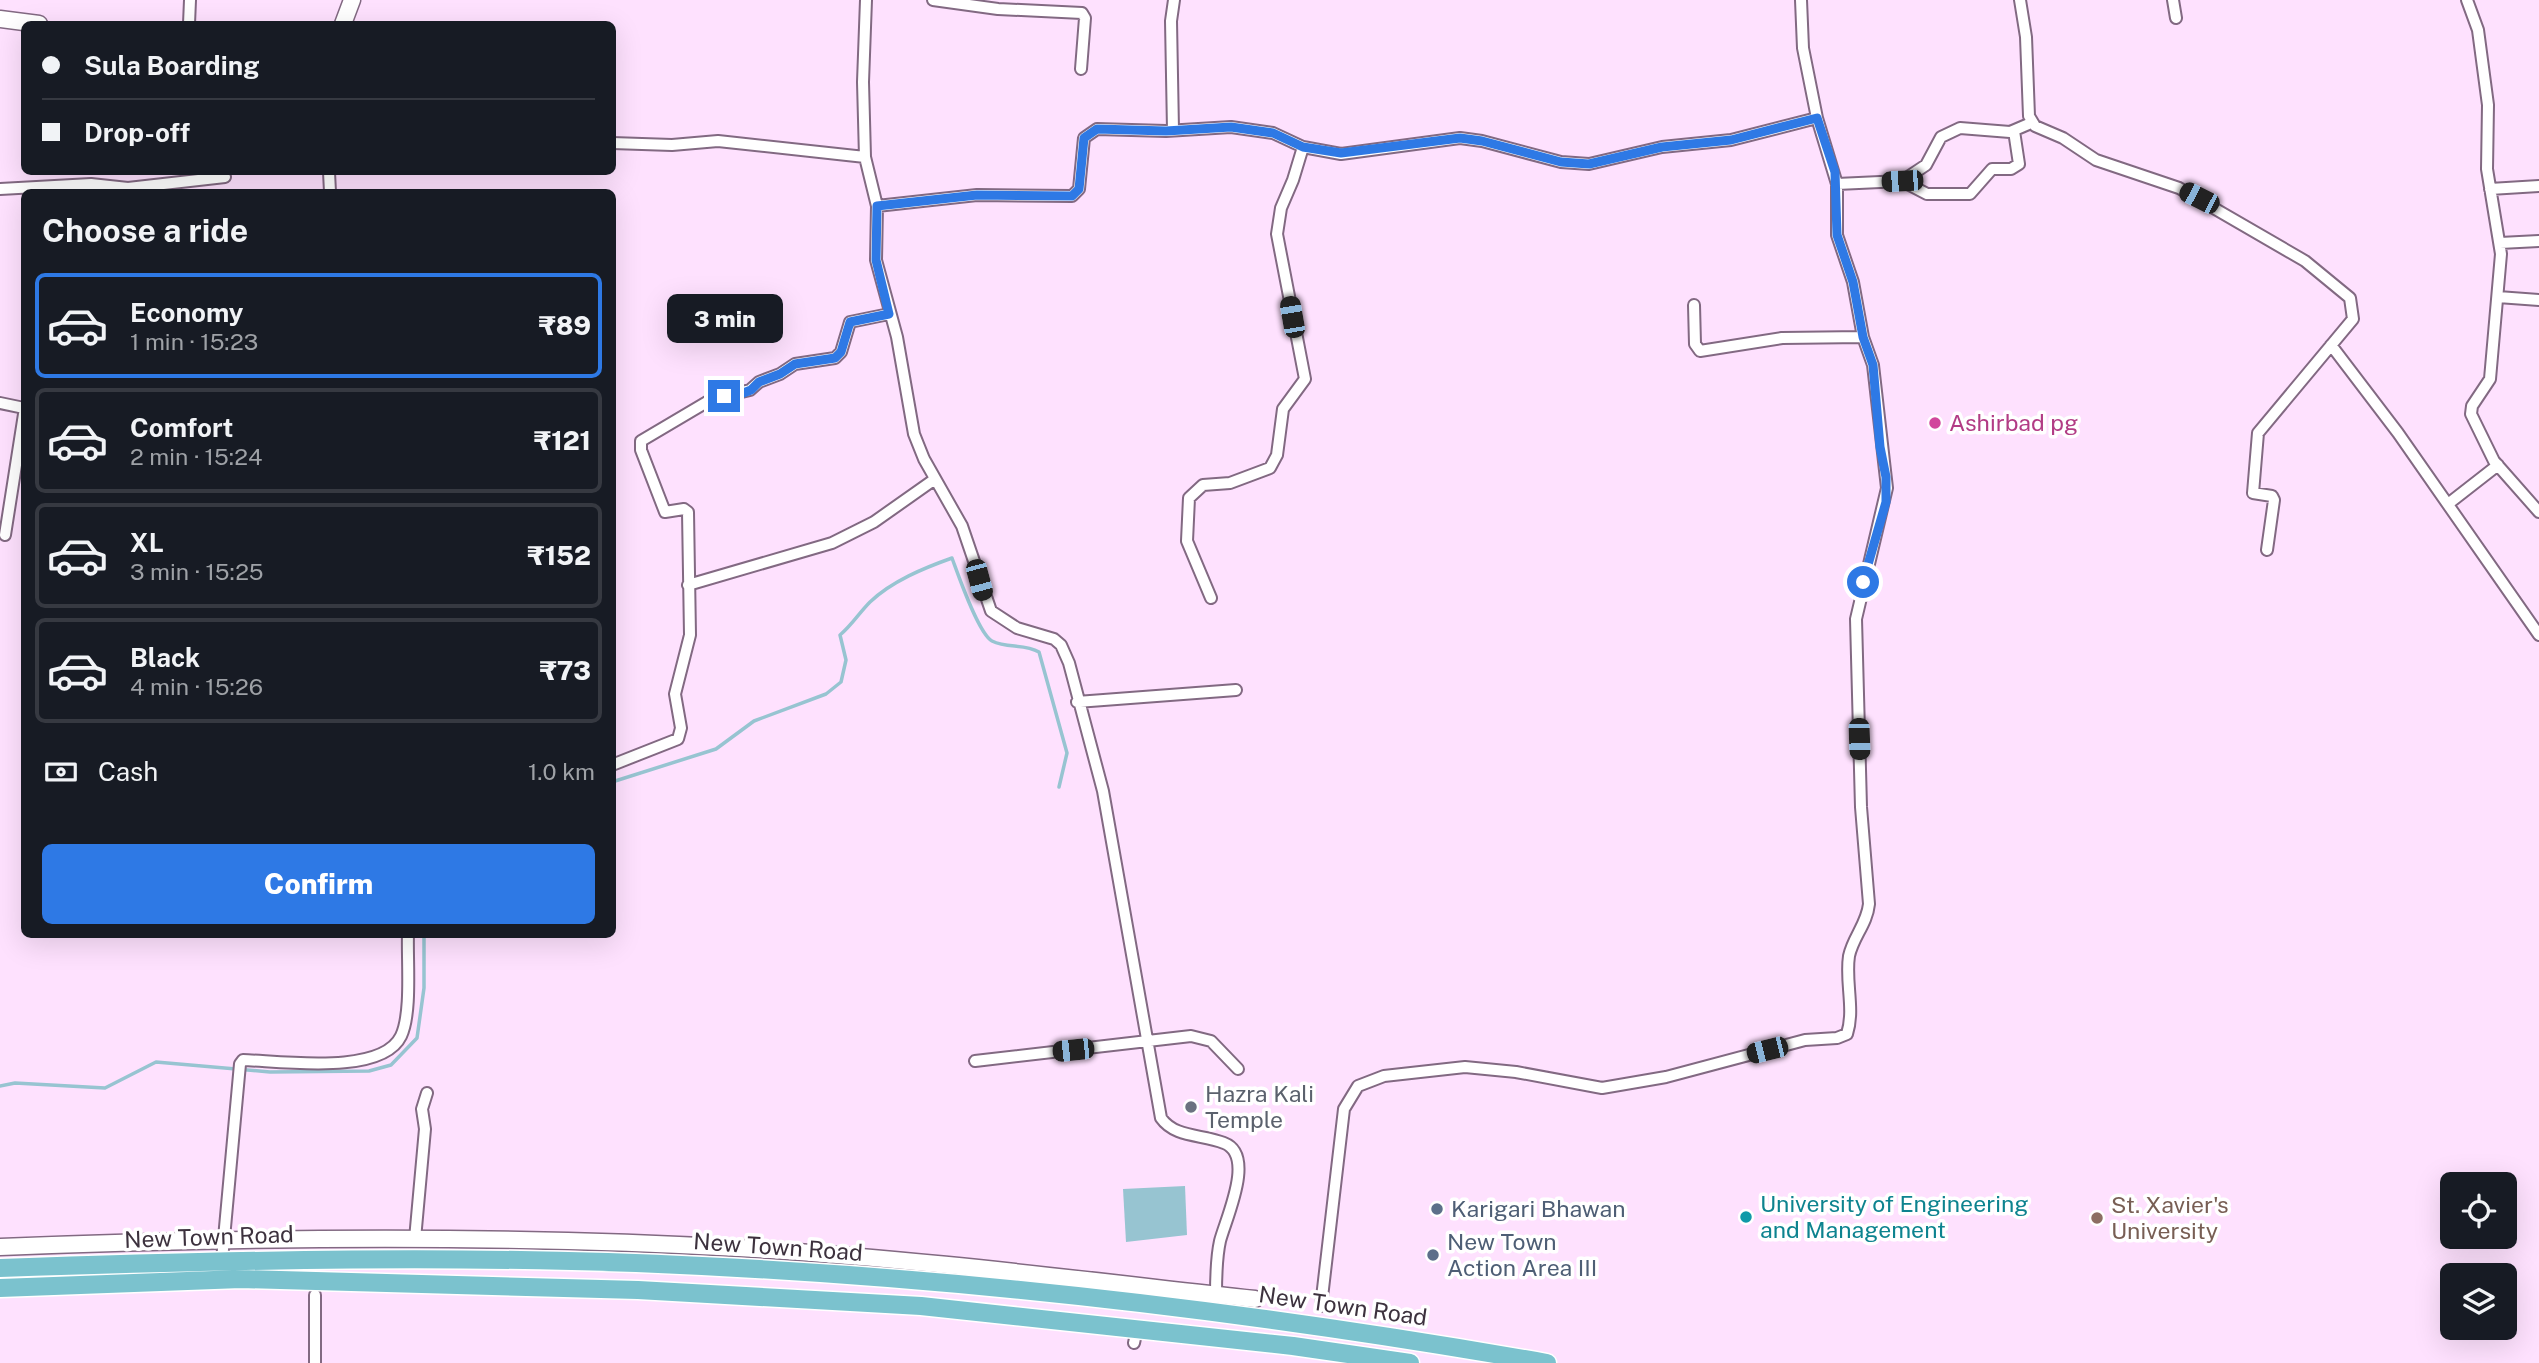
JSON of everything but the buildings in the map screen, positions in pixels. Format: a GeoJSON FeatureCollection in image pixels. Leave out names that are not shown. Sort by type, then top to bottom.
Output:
{"type":"FeatureCollection","features":[{"type":"Feature","properties":{"kind":"main road","name":"New Town Road"},"geometry":{"type":"LineString","coordinates":[[0,1268],[222,1260],[603,1262],[705,1266],[947,1284],[1313,1325],[1547,1363]]}},
{"type":"Feature","properties":{"kind":"main road","name":"New Town Road"},"geometry":{"type":"LineString","coordinates":[[0,1288],[241,1279],[638,1290],[921,1306],[1135,1336],[1293,1346],[1410,1363]]}},
{"type":"Feature","properties":{"kind":"street"},"geometry":{"type":"LineString","coordinates":[[189,21],[190,0]]}},
{"type":"Feature","properties":{"kind":"street"},"geometry":{"type":"LineString","coordinates":[[344,21],[352,0]]}},
{"type":"Feature","properties":{"kind":"street"},"geometry":{"type":"LineString","coordinates":[[866,0],[863,82],[865,156],[877,206],[876,260],[900,350],[914,434],[935,479],[962,526],[991,611],[1017,628],[1042,634],[1061,645],[1106,803],[1157,1106],[1167,1127],[1224,1143],[1234,1149],[1237,1158],[1237,1187],[1217,1258],[1216,1295]]}},
{"type":"Feature","properties":{"kind":"street"},"geometry":{"type":"LineString","coordinates":[[933,0],[998,9],[1082,13],[1085,18],[1081,69]]}},
{"type":"Feature","properties":{"kind":"street"},"geometry":{"type":"LineString","coordinates":[[1173,130],[1171,21],[1174,0]]}},
{"type":"Feature","properties":{"kind":"street"},"geometry":{"type":"LineString","coordinates":[[1321,1306],[1344,1109],[1358,1086],[1384,1076],[1465,1067],[1516,1072],[1602,1088],[1665,1077],[1805,1040],[1837,1038],[1847,1034],[1851,1022],[1849,958],[1868,919],[1869,904],[1861,807],[1856,619],[1887,488],[1875,377],[1863,337],[1853,282],[1837,235],[1837,184],[1817,118],[1803,48],[1801,0]]}},
{"type":"Feature","properties":{"kind":"street"},"geometry":{"type":"LineString","coordinates":[[2020,0],[2031,123]]}},
{"type":"Feature","properties":{"kind":"street"},"geometry":{"type":"LineString","coordinates":[[2173,0],[2176,18]]}},
{"type":"Feature","properties":{"kind":"street"},"geometry":{"type":"LineString","coordinates":[[2467,0],[2478,30],[2488,105],[2487,169],[2500,243],[2490,379],[2471,410],[2498,465],[2539,512]]}},
{"type":"Feature","properties":{"kind":"street"},"geometry":{"type":"LineString","coordinates":[[0,19],[21,22]]}},
{"type":"Feature","properties":{"kind":"street"},"geometry":{"type":"LineString","coordinates":[[877,206],[977,195],[1072,196],[1079,189],[1084,138],[1087,133],[1097,129],[1173,130],[1222,127],[1261,131],[1303,147],[1351,153],[1460,138],[1482,141],[1561,162],[1589,164],[1662,147],[1731,140],[1817,118]]}},
{"type":"Feature","properties":{"kind":"street"},"geometry":{"type":"LineString","coordinates":[[1902,181],[1926,165],[1941,136],[1960,128],[2014,131],[2031,123]]}},
{"type":"Feature","properties":{"kind":"street"},"geometry":{"type":"LineString","coordinates":[[2031,123],[2096,160],[2189,193],[2305,261],[2345,292],[2352,303],[2353,319],[2258,433],[2253,493],[2273,497],[2267,550]]}},
{"type":"Feature","properties":{"kind":"street"},"geometry":{"type":"LineString","coordinates":[[1837,184],[1902,181],[1927,194],[1970,194],[1992,169],[2011,169],[2019,164],[2014,131]]}},
{"type":"Feature","properties":{"kind":"street"},"geometry":{"type":"LineString","coordinates":[[616,143],[672,145],[718,141],[865,156]]}},
{"type":"Feature","properties":{"kind":"street"},"geometry":{"type":"LineString","coordinates":[[1211,598],[1187,541],[1189,498],[1203,485],[1230,483],[1270,468],[1277,455],[1283,409],[1304,379],[1277,234],[1281,208],[1303,147]]}},
{"type":"Feature","properties":{"kind":"street"},"geometry":{"type":"LineString","coordinates":[[0,189],[91,184],[128,188],[225,177]]}},
{"type":"Feature","properties":{"kind":"street"},"geometry":{"type":"LineString","coordinates":[[2490,189],[2539,187]]}},
{"type":"Feature","properties":{"kind":"street"},"geometry":{"type":"LineString","coordinates":[[2500,243],[2539,241]]}},
{"type":"Feature","properties":{"kind":"street"},"geometry":{"type":"LineString","coordinates":[[2498,297],[2539,300]]}},
{"type":"Feature","properties":{"kind":"street"},"geometry":{"type":"LineString","coordinates":[[1694,305],[1695,344],[1700,351],[1782,338],[1863,337]]}},
{"type":"Feature","properties":{"kind":"street"},"geometry":{"type":"LineString","coordinates":[[616,764],[672,743],[681,733],[675,694],[690,635],[688,512],[686,509],[665,512],[641,450],[641,441],[712,399],[751,390],[759,382],[780,374],[795,364],[835,358],[841,352],[850,322],[889,314]]}},
{"type":"Feature","properties":{"kind":"street"},"geometry":{"type":"LineString","coordinates":[[2331,345],[2448,504],[2539,635]]}},
{"type":"Feature","properties":{"kind":"street"},"geometry":{"type":"LineString","coordinates":[[0,403],[21,407]]}},
{"type":"Feature","properties":{"kind":"street"},"geometry":{"type":"LineString","coordinates":[[5,535],[21,433]]}},
{"type":"Feature","properties":{"kind":"street"},"geometry":{"type":"LineString","coordinates":[[2448,504],[2498,465]]}},
{"type":"Feature","properties":{"kind":"street"},"geometry":{"type":"LineString","coordinates":[[688,585],[832,543],[874,522],[935,479]]}},
{"type":"Feature","properties":{"kind":"street"},"geometry":{"type":"LineString","coordinates":[[1077,702],[1236,690]]}},
{"type":"Feature","properties":{"kind":"street"},"geometry":{"type":"LineString","coordinates":[[222,1260],[241,1065],[357,1062],[388,1051],[402,1034],[408,938]]}},
{"type":"Feature","properties":{"kind":"street"},"geometry":{"type":"LineString","coordinates":[[975,1061],[1191,1036],[1211,1041],[1238,1069]]}},
{"type":"Feature","properties":{"kind":"street"},"geometry":{"type":"LineString","coordinates":[[415,1239],[425,1129],[422,1109],[428,1093]]}},
{"type":"Feature","properties":{"kind":"street"},"geometry":{"type":"LineString","coordinates":[[0,1247],[224,1237],[741,1248],[1255,1299]]}},
{"type":"Feature","properties":{"kind":"street"},"geometry":{"type":"LineString","coordinates":[[315,1295],[315,1363]]}},
{"type":"Feature","properties":{"kind":"shaded area"},"geometry":{"type":"Polygon","coordinates":[[[1185,1186],[1187,1235],[1126,1242],[1123,1189],[1185,1186]]]}},
{"type":"Feature","properties":{"kind":"waterway"},"geometry":{"type":"LineString","coordinates":[[616,781],[716,749],[754,721],[826,694],[841,682],[846,660],[840,635],[866,606],[898,581],[952,558],[969,602],[987,636],[1004,645],[1039,652],[1067,753],[1059,787]]}},
{"type":"Feature","properties":{"kind":"waterway"},"geometry":{"type":"LineString","coordinates":[[0,1086],[15,1083],[105,1088],[156,1062],[270,1072],[369,1071],[391,1065],[417,1038],[424,988],[424,938]]}},
{"type":"Feature","properties":{"kind":"place","name":"Ashirbad pg"},"geometry":{"type":"Point","coordinates":[1935,423]}},
{"type":"Feature","properties":{"kind":"place","name":"Hazra Kali Temple"},"geometry":{"type":"Point","coordinates":[1191,1107]}},
{"type":"Feature","properties":{"kind":"place","name":"Karigari Bhawan"},"geometry":{"type":"Point","coordinates":[1437,1209]}},
{"type":"Feature","properties":{"kind":"place","name":"University of Engineering and Management"},"geometry":{"type":"Point","coordinates":[1746,1217]}},
{"type":"Feature","properties":{"kind":"place","name":"St. Xavier's University"},"geometry":{"type":"Point","coordinates":[2097,1218]}},
{"type":"Feature","properties":{"kind":"place","name":"New Town Action Area III"},"geometry":{"type":"Point","coordinates":[1433,1255]}},
{"type":"Feature","properties":{"kind":"route"},"geometry":{"type":"LineString","coordinates":[[724,396],[733,397],[751,390],[759,382],[784,372],[795,364],[831,360],[841,352],[850,322],[889,314],[876,260],[877,206],[977,195],[1072,196],[1079,189],[1084,138],[1087,133],[1097,129],[1166,131],[1231,127],[1273,133],[1303,147],[1332,153],[1351,153],[1460,138],[1482,141],[1561,162],[1589,164],[1650,149],[1746,137],[1817,118],[1835,172],[1837,235],[1853,282],[1863,337],[1873,365],[1880,447],[1886,477],[1886,502],[1863,582]]}}]}
